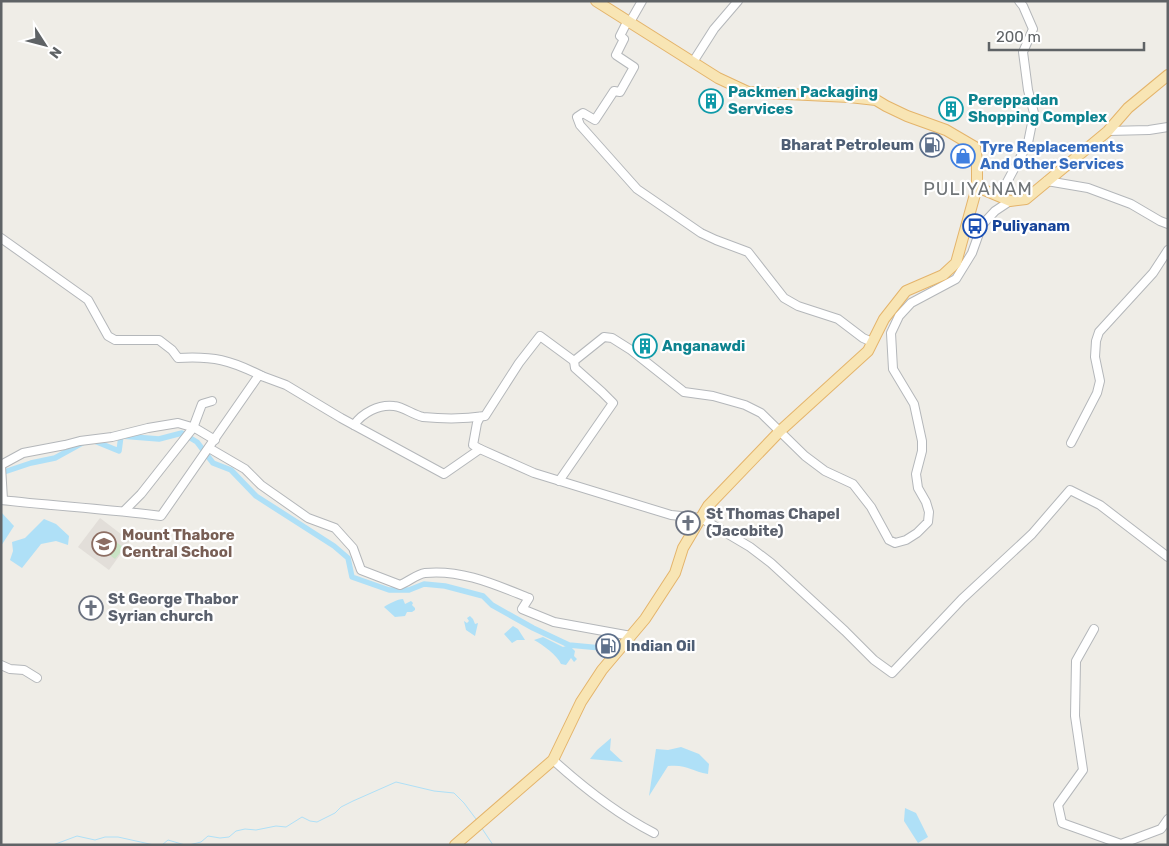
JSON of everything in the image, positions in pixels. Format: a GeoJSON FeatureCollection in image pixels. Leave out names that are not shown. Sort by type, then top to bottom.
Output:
{"type":"FeatureCollection","features":[{"type":"Feature","properties":{"kind":"main road"},"geometry":{"type":"LineString","coordinates":[[455,845],[553,760],[581,702],[602,670],[645,619],[675,573],[683,548],[708,506],[780,431],[868,351],[884,319],[906,291],[943,275],[956,263],[977,187],[975,147],[946,130],[900,113],[876,100],[748,92],[718,78],[596,1]]}},
{"type":"Feature","properties":{"kind":"main road"},"geometry":{"type":"LineString","coordinates":[[977,187],[1010,200],[1026,199],[1108,131],[1128,108],[1168,75]]}},
{"type":"Feature","properties":{"kind":"street"},"geometry":{"type":"LineString","coordinates":[[642,1],[620,36],[624,39],[616,56],[634,67],[620,92],[614,91],[594,120],[583,113],[577,117],[580,125],[637,189],[701,232],[748,252],[784,298],[798,306],[838,319],[863,338],[872,342]]}},
{"type":"Feature","properties":{"kind":"street"},"geometry":{"type":"LineString","coordinates":[[693,62],[714,29],[738,1]]}},
{"type":"Feature","properties":{"kind":"street"},"geometry":{"type":"LineString","coordinates":[[1000,196],[1028,143],[1034,113],[1028,90],[1023,52],[1033,29],[1020,1]]}},
{"type":"Feature","properties":{"kind":"street"},"geometry":{"type":"LineString","coordinates":[[1108,131],[1149,130],[1168,127]]}},
{"type":"Feature","properties":{"kind":"street"},"geometry":{"type":"LineString","coordinates":[[1047,181],[1088,188],[1131,204],[1168,224]]}},
{"type":"Feature","properties":{"kind":"street"},"geometry":{"type":"LineString","coordinates":[[574,361],[604,337],[612,338],[631,350],[684,392],[713,396],[745,405],[761,413],[805,456],[825,471],[853,484],[871,508],[889,540],[895,543],[906,540],[917,533],[928,522],[929,512],[918,488],[916,474],[922,451],[922,441],[914,404],[893,370],[891,333],[899,316],[911,303],[956,278],[972,252],[982,225],[995,211],[1010,200]]}},
{"type":"Feature","properties":{"kind":"street"},"geometry":{"type":"LineString","coordinates":[[1,238],[88,300],[108,336],[115,340],[159,340],[172,350],[178,358],[204,356],[237,364],[286,385],[354,426],[444,474],[480,448]]}},
{"type":"Feature","properties":{"kind":"street"},"geometry":{"type":"LineString","coordinates":[[1071,444],[1097,393],[1100,381],[1095,357],[1096,341],[1099,332],[1154,273],[1168,250]]}},
{"type":"Feature","properties":{"kind":"street"},"geometry":{"type":"LineString","coordinates":[[354,426],[360,417],[369,411],[394,406],[421,416],[464,419],[485,416],[519,363],[540,336],[574,361],[575,368],[613,403],[559,481]]}},
{"type":"Feature","properties":{"kind":"street"},"geometry":{"type":"LineString","coordinates":[[215,440],[193,428],[178,423],[23,453],[1,466],[2,500],[161,516],[215,440],[260,375],[262,376]]}},
{"type":"Feature","properties":{"kind":"street"},"geometry":{"type":"LineString","coordinates":[[124,511],[141,494],[193,428],[202,404],[212,401]]}},
{"type":"Feature","properties":{"kind":"street"},"geometry":{"type":"LineString","coordinates":[[480,417],[473,445],[534,473],[671,515],[701,518],[750,547],[771,563],[874,660],[892,673],[962,599],[1032,534],[1070,490],[1100,505],[1168,557]]}},
{"type":"Feature","properties":{"kind":"street"},"geometry":{"type":"LineString","coordinates":[[209,448],[245,469],[261,485],[308,518],[334,528],[353,548],[361,570],[400,585],[423,573],[453,574],[482,579],[529,598],[522,609],[554,622],[631,636]]}},
{"type":"Feature","properties":{"kind":"street"},"geometry":{"type":"LineString","coordinates":[[1094,628],[1076,661],[1075,716],[1083,770],[1058,805],[1062,823],[1121,844],[1161,829],[1168,819]]}},
{"type":"Feature","properties":{"kind":"street"},"geometry":{"type":"LineString","coordinates":[[1,665],[10,669],[24,670],[37,678]]}},
{"type":"Feature","properties":{"kind":"street"},"geometry":{"type":"LineString","coordinates":[[553,760],[629,820],[654,833]]}},
{"type":"Feature","properties":{"kind":"shaded area","name":"Mount Thabore Central School"},"geometry":{"type":"Polygon","coordinates":[[[100,518],[130,541],[109,570],[78,547],[100,518]]]}},
{"type":"Feature","properties":{"kind":"green space"},"geometry":{"type":"Polygon","coordinates":[[[107,535],[124,548],[115,559],[99,547],[107,535]]]}},
{"type":"Feature","properties":{"kind":"water"},"geometry":{"type":"Polygon","coordinates":[[[1,512],[14,526],[1,546],[1,512]]]}},
{"type":"Feature","properties":{"kind":"water"},"geometry":{"type":"Polygon","coordinates":[[[44,519],[56,524],[69,536],[68,545],[56,541],[41,544],[22,568],[10,560],[13,551],[12,542],[25,538],[44,519]]]}},
{"type":"Feature","properties":{"kind":"water"},"geometry":{"type":"Polygon","coordinates":[[[403,599],[405,604],[411,601],[415,608],[412,612],[407,612],[405,616],[395,617],[384,607],[393,602],[403,599]]]}},
{"type":"Feature","properties":{"kind":"water"},"geometry":{"type":"Polygon","coordinates":[[[470,616],[475,624],[478,623],[475,636],[466,630],[464,621],[467,623],[469,621],[467,618],[470,616]]]}},
{"type":"Feature","properties":{"kind":"water"},"geometry":{"type":"Polygon","coordinates":[[[513,626],[518,629],[525,640],[517,640],[512,643],[504,634],[513,626]]]}},
{"type":"Feature","properties":{"kind":"water"},"geometry":{"type":"Polygon","coordinates":[[[543,637],[563,647],[569,645],[575,651],[574,656],[577,659],[574,662],[571,658],[566,665],[561,664],[553,654],[534,640],[543,637]]]}},
{"type":"Feature","properties":{"kind":"water"},"geometry":{"type":"Polygon","coordinates":[[[611,738],[610,750],[623,762],[590,759],[597,750],[611,738]]]}},
{"type":"Feature","properties":{"kind":"water"},"geometry":{"type":"Polygon","coordinates":[[[681,747],[699,754],[709,764],[708,774],[685,767],[668,766],[649,796],[656,749],[668,750],[681,747]]]}},
{"type":"Feature","properties":{"kind":"water"},"geometry":{"type":"Polygon","coordinates":[[[905,808],[916,813],[928,837],[918,843],[904,821],[905,808]]]}},
{"type":"Feature","properties":{"kind":"waterway"},"geometry":{"type":"LineString","coordinates":[[92,440],[119,451],[121,436],[159,439],[182,433],[197,442],[213,463],[231,470],[256,496],[334,546],[348,558],[352,577],[389,590],[409,590],[424,584],[445,586],[483,596],[492,605],[533,628],[569,645],[601,648]]}},
{"type":"Feature","properties":{"kind":"waterway"},"geometry":{"type":"LineString","coordinates":[[1,473],[31,463],[55,458],[84,442]]}},
{"type":"Feature","properties":{"kind":"waterway"},"geometry":{"type":"LineString","coordinates":[[189,845],[201,842],[208,836],[229,837],[236,831],[245,829],[256,830],[276,826],[286,827],[302,817],[317,822],[335,813],[341,807],[396,782],[434,791],[454,793],[476,819]]}},
{"type":"Feature","properties":{"kind":"waterway"},"geometry":{"type":"LineString","coordinates":[[481,827],[493,845]]}},
{"type":"Feature","properties":{"kind":"waterway"},"geometry":{"type":"LineString","coordinates":[[53,845],[77,836],[95,840],[105,837],[118,837],[154,845]]}},
{"type":"Feature","properties":{"kind":"waterway"},"geometry":{"type":"LineString","coordinates":[[162,845],[168,840],[185,845]]}},
{"type":"Feature","properties":{"kind":"place","name":"Packmen Packaging Services"},"geometry":{"type":"Point","coordinates":[711,101]}},
{"type":"Feature","properties":{"kind":"place","name":"Pereppadan Shopping Complex"},"geometry":{"type":"Point","coordinates":[951,109]}},
{"type":"Feature","properties":{"kind":"place","name":"Bharat Petroleum"},"geometry":{"type":"Point","coordinates":[932,145]}},
{"type":"Feature","properties":{"kind":"place","name":"Tyre Replacements And Other Services"},"geometry":{"type":"Point","coordinates":[963,156]}},
{"type":"Feature","properties":{"kind":"place","name":"Puliyanam"},"geometry":{"type":"Point","coordinates":[975,226]}},
{"type":"Feature","properties":{"kind":"place","name":"Anganawdi"},"geometry":{"type":"Point","coordinates":[645,346]}},
{"type":"Feature","properties":{"kind":"place","name":"St Thomas Chapel (Jacobite)"},"geometry":{"type":"Point","coordinates":[688,523]}},
{"type":"Feature","properties":{"kind":"place","name":"Mount Thabore Central School"},"geometry":{"type":"Point","coordinates":[104,544]}},
{"type":"Feature","properties":{"kind":"place","name":"St George Thabor Syrian church"},"geometry":{"type":"Point","coordinates":[91,608]}},
{"type":"Feature","properties":{"kind":"place","name":"Indian Oil"},"geometry":{"type":"Point","coordinates":[608,646]}},
{"type":"Feature","properties":{"kind":"district","name":"PULIYANAM"},"geometry":{"type":"Point","coordinates":[978,189]}}]}
